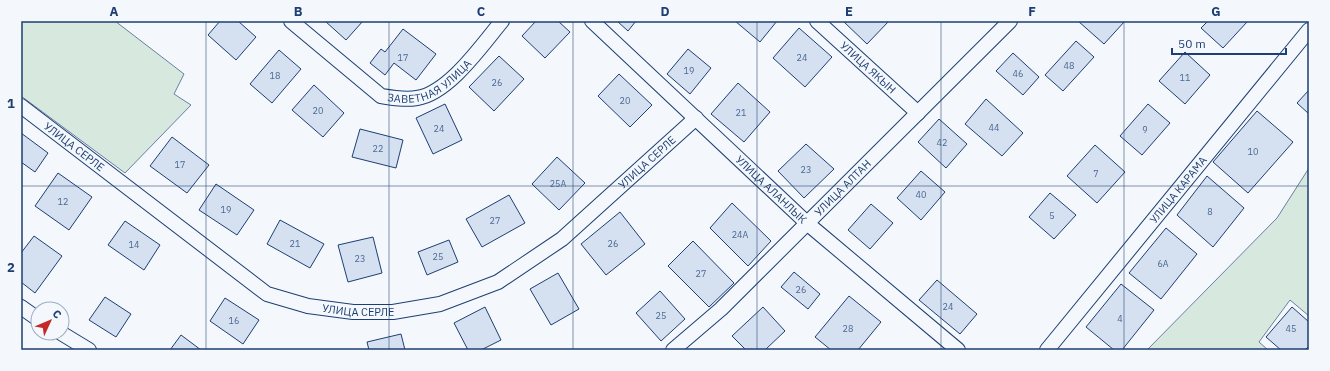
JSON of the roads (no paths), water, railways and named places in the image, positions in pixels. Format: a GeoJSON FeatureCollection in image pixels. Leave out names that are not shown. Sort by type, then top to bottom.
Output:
{"type":"FeatureCollection","features":[{"type":"Feature","properties":{"kind":"street","name":"ЗАВЕТНАЯ УЛИЦА"},"geometry":{"type":"LineString","coordinates":[[291,21],[381,96],[400,100],[419,98],[438,91],[455,76],[502,21]]}},
{"type":"Feature","properties":{"kind":"street","name":"УЛИЦА АЛАНЛЫК"},"geometry":{"type":"LineString","coordinates":[[592,21],[808,224],[958,350]]}},
{"type":"Feature","properties":{"kind":"street","name":"УЛИЦА ЯКЫН"},"geometry":{"type":"LineString","coordinates":[[818,21],[918,113]]}},
{"type":"Feature","properties":{"kind":"street","name":"УЛИЦА АЛТАН"},"geometry":{"type":"LineString","coordinates":[[672,350],[721,309],[808,224],[1010,21]]}},
{"type":"Feature","properties":{"kind":"street","name":"УЛИЦА КАРАМА"},"geometry":{"type":"LineString","coordinates":[[1047,350],[1309,30]]}},
{"type":"Feature","properties":{"kind":"street","name":"УЛИЦА СЕРЛЕ"},"geometry":{"type":"LineString","coordinates":[[21,106],[267,294],[308,306],[352,312],[393,312],[440,304],[498,282],[562,239],[696,118]]}},
{"type":"Feature","properties":{"kind":"street"},"geometry":{"type":"LineString","coordinates":[[21,307],[30,313]]}},
{"type":"Feature","properties":{"kind":"street"},"geometry":{"type":"LineString","coordinates":[[70,338],[89,350]]}}]}
